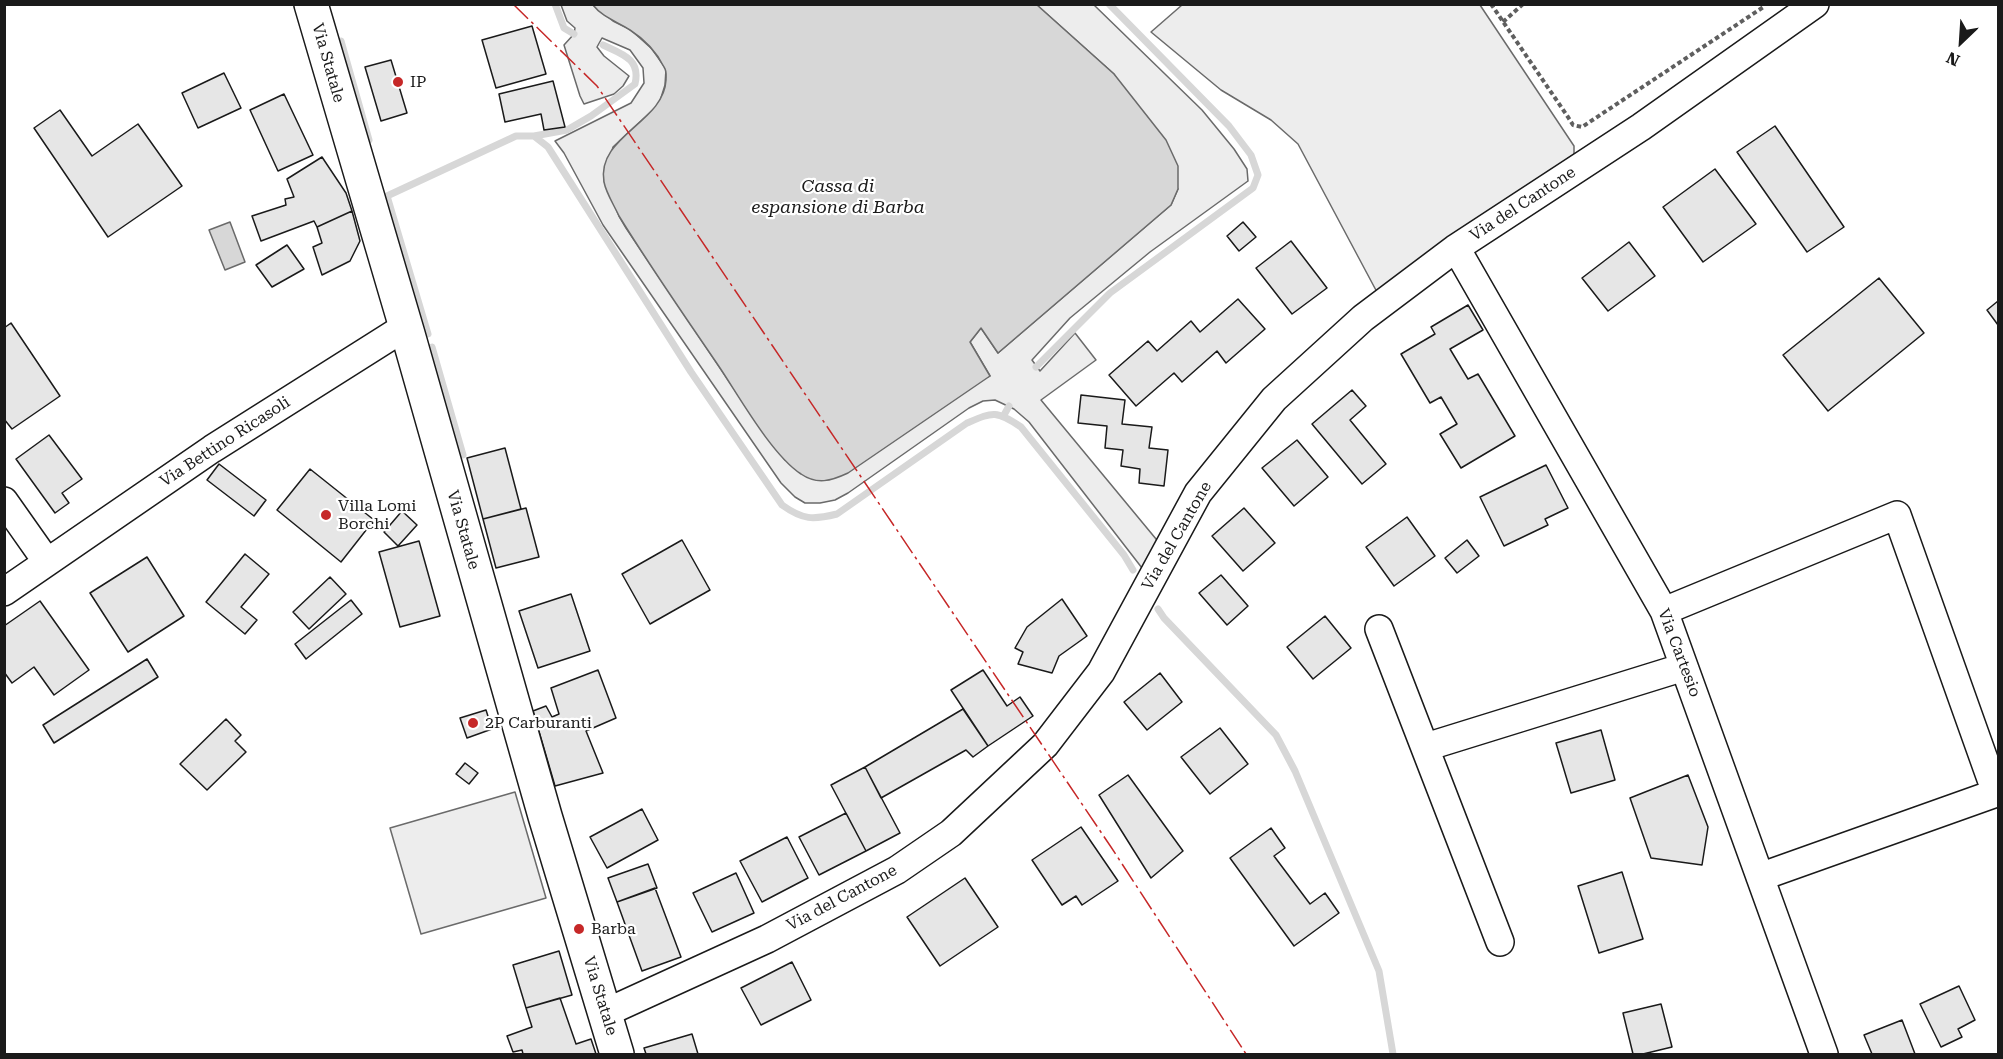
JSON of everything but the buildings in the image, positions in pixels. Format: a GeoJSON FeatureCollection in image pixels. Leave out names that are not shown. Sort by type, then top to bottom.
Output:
{"type":"FeatureCollection","features":[{"type":"Feature","properties":{"kind":"main road","name":"Via Statale"},"geometry":{"type":"LineString","coordinates":[[311,4],[408,333],[518,722],[617,1054]]}},
{"type":"Feature","properties":{"kind":"street","name":"Via del Cantone"},"geometry":{"type":"LineString","coordinates":[[605,1013],[767,939],[897,870],[951,833],[1045,745],[1101,672],[1198,493],[1274,399],[1363,318],[1456,248],[1641,127],[1815,4]]}},
{"type":"Feature","properties":{"kind":"street","name":"Via Cartesio"},"geometry":{"type":"LineString","coordinates":[[1456,248],[1664,611],[1824,1054]]}},
{"type":"Feature","properties":{"kind":"street","name":"Via Bettino Ricasoli"},"geometry":{"type":"LineString","coordinates":[[4,592],[212,449],[394,334],[408,333]]}},
{"type":"Feature","properties":{"kind":"street"},"geometry":{"type":"LineString","coordinates":[[4,501],[47,562]]}},
{"type":"Feature","properties":{"kind":"street"},"geometry":{"type":"LineString","coordinates":[[1664,611],[1897,515],[1996,793],[1760,877]]}},
{"type":"Feature","properties":{"kind":"street"},"geometry":{"type":"LineString","coordinates":[[1379,629],[1500,942]]}},
{"type":"Feature","properties":{"kind":"street"},"geometry":{"type":"LineString","coordinates":[[1426,747],[1684,667]]}},
{"type":"Feature","properties":{"kind":"path"},"geometry":{"type":"LineString","coordinates":[[1491,4],[1573,125],[1582,127],[1767,4]]}},
{"type":"Feature","properties":{"kind":"path"},"geometry":{"type":"LineString","coordinates":[[1503,22],[1523,4]]}},
{"type":"Feature","properties":{"kind":"shaded area"},"geometry":{"type":"Polygon","coordinates":[[[561,5],[593,5],[613,21],[631,30],[652,49],[666,69],[665,85],[659,104],[613,147],[604,181],[626,228],[755,420],[785,460],[990,376],[970,342],[981,328],[998,353],[1171,205],[1178,189],[1114,74],[1037,5],[1094,5],[1202,110],[1247,169],[1248,181],[1150,252],[1070,318],[1032,360],[1040,371],[1075,333],[1096,360],[1041,400],[1161,545],[1142,568],[1029,422],[1014,409],[995,400],[983,401],[969,408],[835,500],[805,503],[795,497],[781,483],[603,225],[564,153],[555,141],[631,103],[644,83],[643,68],[630,50],[602,38],[597,47],[604,56],[629,76],[614,94],[584,104],[564,45],[574,34],[575,28],[567,21],[561,5]]]}},
{"type":"Feature","properties":{"kind":"shaded area"},"geometry":{"type":"Polygon","coordinates":[[[1182,5],[1480,5],[1574,146],[1574,154],[1378,294],[1298,144],[1271,120],[1221,90],[1151,32],[1182,5]]]}},
{"type":"Feature","properties":{"kind":"shaded area"},"geometry":{"type":"Polygon","coordinates":[[[515,792],[546,898],[421,934],[390,828],[515,792]]]}},
{"type":"Feature","properties":{"kind":"water","name":"Cassa di espansione di Barba"},"geometry":{"type":"Polygon","coordinates":[[[593,5],[1037,5],[1114,74],[1166,140],[1178,166],[1178,189],[1171,205],[998,353],[981,328],[970,342],[990,376],[848,473],[830,480],[813,480],[790,465],[757,425],[644,255],[608,195],[604,182],[604,166],[610,153],[654,108],[662,95],[666,73],[658,57],[645,42],[601,13],[593,5]]]}},
{"type":"Feature","properties":{"kind":"water"},"geometry":{"type":"Polygon","coordinates":[[[230,222],[245,262],[225,270],[209,230],[230,222]]]}},
{"type":"Feature","properties":{"kind":"waterway"},"geometry":{"type":"LineString","coordinates":[[555,4],[564,28],[574,34]]}},
{"type":"Feature","properties":{"kind":"waterway"},"geometry":{"type":"LineString","coordinates":[[1036,367],[1110,293],[1253,188],[1258,175],[1251,155],[1229,126],[1109,4]]}},
{"type":"Feature","properties":{"kind":"waterway"},"geometry":{"type":"LineString","coordinates":[[341,41],[369,140]]}},
{"type":"Feature","properties":{"kind":"waterway"},"geometry":{"type":"LineString","coordinates":[[534,136],[567,130],[591,116],[635,84],[633,63],[603,45]]}},
{"type":"Feature","properties":{"kind":"waterway"},"geometry":{"type":"LineString","coordinates":[[428,334],[387,196],[516,136],[534,136],[548,147],[691,372],[782,505],[796,514],[808,517],[837,514],[967,423],[989,415],[1000,415],[1021,427],[1124,555],[1133,570]]}},
{"type":"Feature","properties":{"kind":"waterway"},"geometry":{"type":"LineString","coordinates":[[432,347],[463,455]]}},
{"type":"Feature","properties":{"kind":"waterway"},"geometry":{"type":"LineString","coordinates":[[1004,415],[1009,406]]}},
{"type":"Feature","properties":{"kind":"waterway"},"geometry":{"type":"LineString","coordinates":[[1158,609],[1276,735],[1295,771],[1379,971],[1393,1054]]}},
{"type":"Feature","properties":{"kind":"power"},"geometry":{"type":"LineString","coordinates":[[513,4],[597,86],[1111,847],[1246,1054]]}},
{"type":"Feature","properties":{"kind":"place","name":"IP"},"geometry":{"type":"Point","coordinates":[398,82]}},
{"type":"Feature","properties":{"kind":"place","name":"Villa Lomi Borchi"},"geometry":{"type":"Point","coordinates":[326,515]}},
{"type":"Feature","properties":{"kind":"place","name":"2P Carburanti"},"geometry":{"type":"Point","coordinates":[473,723]}},
{"type":"Feature","properties":{"kind":"place","name":"Barba"},"geometry":{"type":"Point","coordinates":[579,929]}}]}
